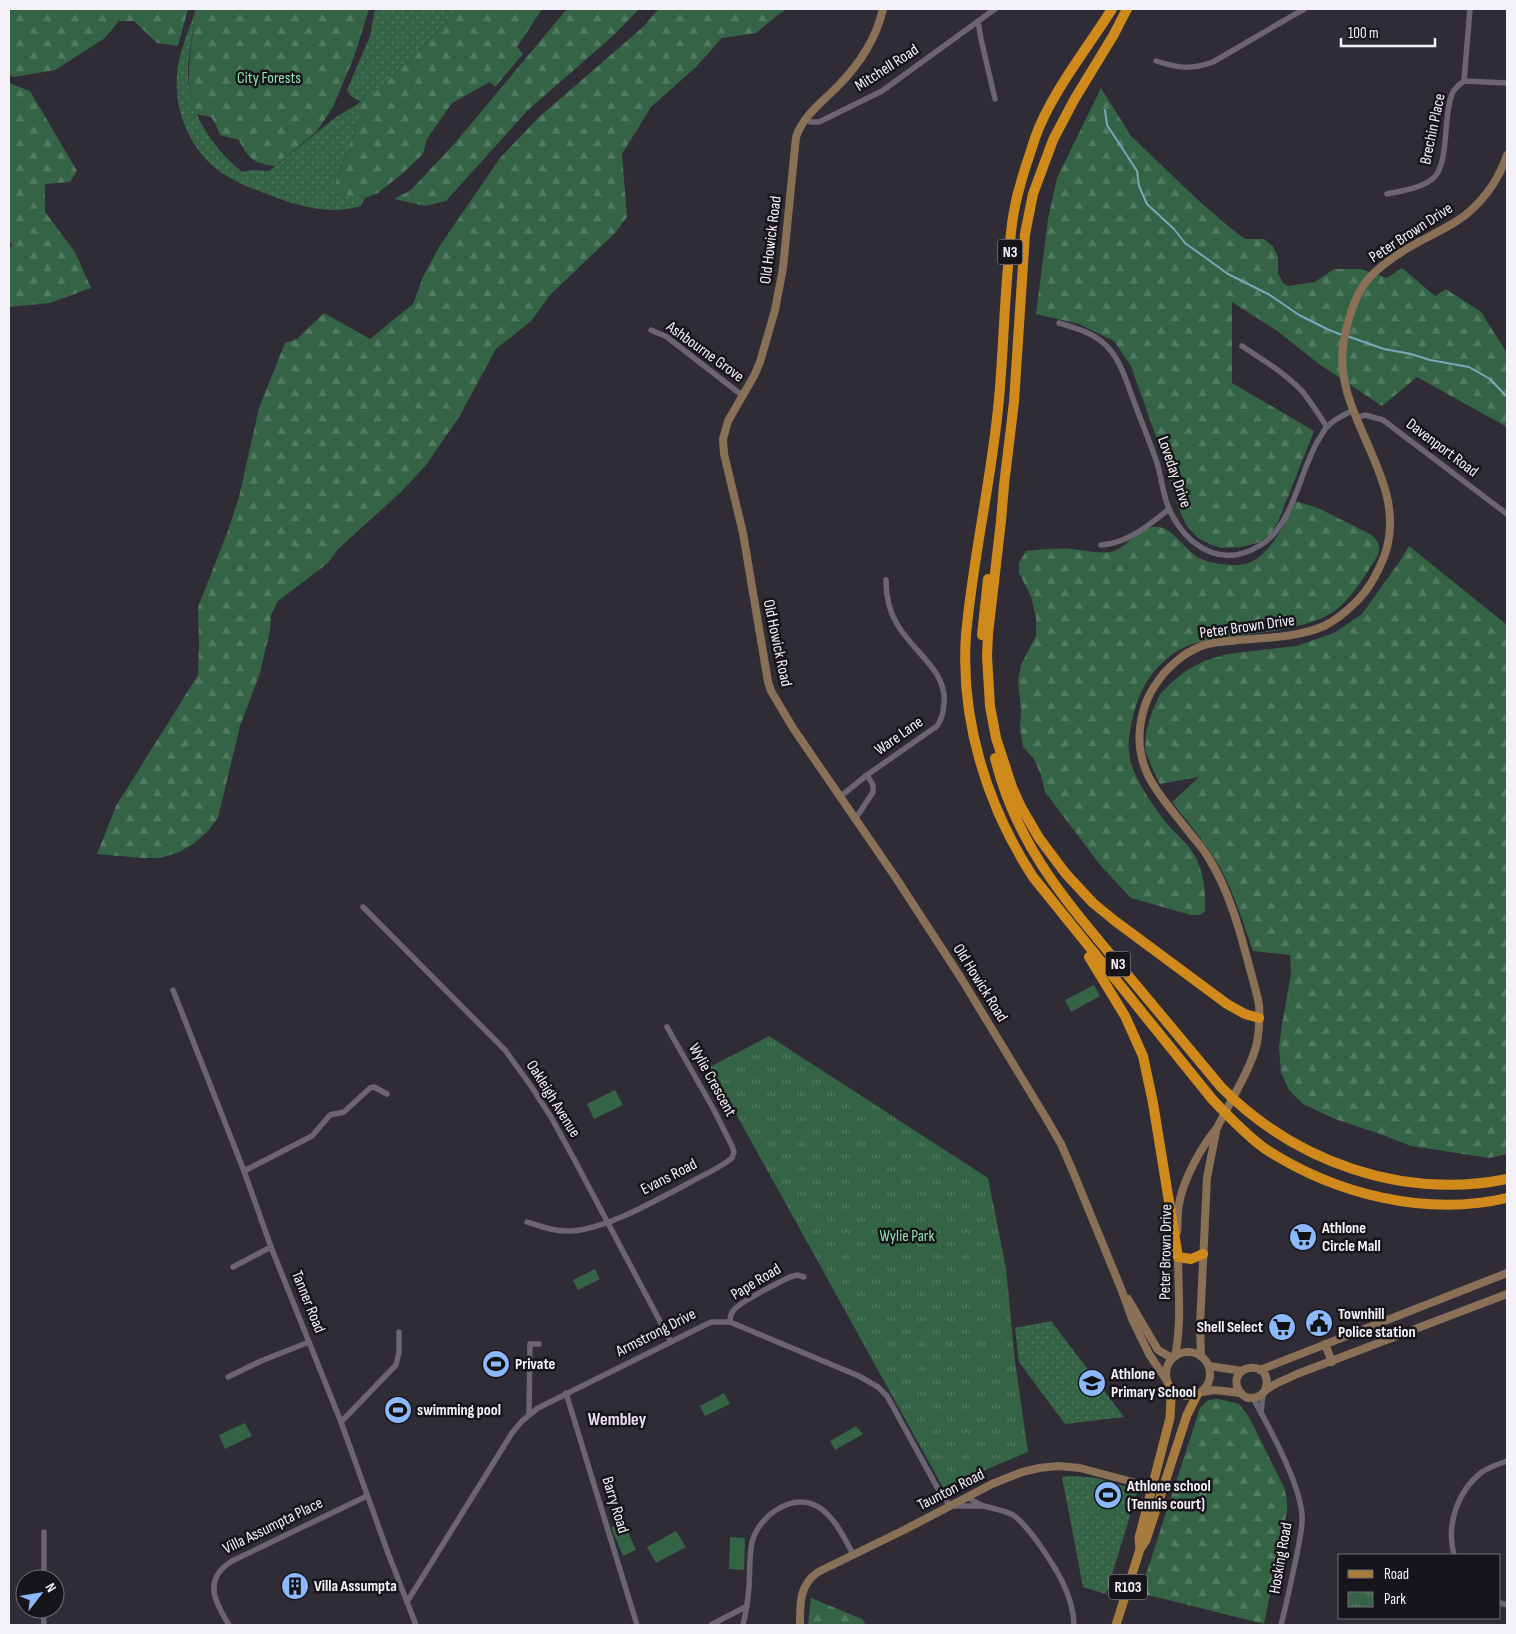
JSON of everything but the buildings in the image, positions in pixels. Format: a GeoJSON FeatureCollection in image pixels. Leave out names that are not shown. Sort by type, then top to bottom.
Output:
{"type":"FeatureCollection","features":[{"type":"Feature","properties":{"kind":"highway","name":"N3"},"geometry":{"type":"LineString","coordinates":[[1112,9],[1057,94],[1036,135],[1019,187],[1011,230],[999,401],[966,636],[969,704],[974,738],[988,789],[1005,829],[1021,858],[1049,897],[1212,1099],[1243,1131],[1293,1165],[1350,1189],[1378,1196],[1426,1203],[1461,1204],[1507,1198]]}},
{"type":"Feature","properties":{"kind":"highway","name":"N3"},"geometry":{"type":"LineString","coordinates":[[1127,9],[1053,140],[1034,194],[1025,234],[1014,402],[999,520],[982,630],[982,680],[986,709],[994,751],[1007,796],[1032,852],[1071,907],[1221,1087],[1241,1107],[1263,1124],[1300,1147],[1348,1168],[1379,1177],[1437,1185],[1465,1185],[1507,1179]]}},
{"type":"Feature","properties":{"kind":"highway"},"geometry":{"type":"LineString","coordinates":[[999,520],[987,656],[990,706],[996,738],[1012,787],[1021,807],[1051,855],[1079,888],[1115,921],[1227,1004],[1245,1014],[1259,1018]]}},
{"type":"Feature","properties":{"kind":"highway"},"geometry":{"type":"LineString","coordinates":[[1049,897],[1126,1016],[1143,1056],[1153,1103],[1178,1257],[1191,1259],[1203,1254]]}},
{"type":"Feature","properties":{"kind":"main road","name":"R103"},"geometry":{"type":"LineString","coordinates":[[1140,1549],[1139,1538],[1170,1418],[1171,1398],[1168,1384]]}},
{"type":"Feature","properties":{"kind":"main road","name":"R103"},"geometry":{"type":"LineString","coordinates":[[1116,1625],[1140,1549],[1146,1540],[1187,1415],[1200,1394]]}},
{"type":"Feature","properties":{"kind":"street","name":"Old Howick Road"},"geometry":{"type":"LineString","coordinates":[[883,9],[875,34],[860,60],[838,86],[804,120],[799,128],[796,137],[783,268],[775,310],[760,362],[724,430],[723,446],[743,533],[768,682],[771,691],[793,728],[856,818],[961,978],[1061,1144],[1132,1319],[1148,1354],[1168,1384]]}},
{"type":"Feature","properties":{"kind":"street","name":"Mitchell Road"},"geometry":{"type":"LineString","coordinates":[[804,120],[819,122],[871,98],[899,80],[994,9]]}},
{"type":"Feature","properties":{"kind":"street"},"geometry":{"type":"LineString","coordinates":[[1156,61],[1175,67],[1190,68],[1213,62],[1304,9]]}},
{"type":"Feature","properties":{"kind":"street"},"geometry":{"type":"LineString","coordinates":[[1464,81],[1470,9]]}},
{"type":"Feature","properties":{"kind":"street"},"geometry":{"type":"LineString","coordinates":[[978,21],[995,99]]}},
{"type":"Feature","properties":{"kind":"street","name":"Brechin Place"},"geometry":{"type":"LineString","coordinates":[[1387,194],[1418,187],[1435,177],[1442,161],[1450,100],[1456,88],[1464,81],[1507,83]]}},
{"type":"Feature","properties":{"kind":"street","name":"Peter Brown Drive"},"geometry":{"type":"LineString","coordinates":[[1173,1357],[1178,1332],[1178,1217],[1182,1190],[1195,1162],[1210,1136],[1217,1128],[1244,1075],[1256,1045],[1259,1006],[1247,958],[1224,889],[1208,857],[1162,797],[1145,771],[1141,758],[1141,724],[1146,702],[1153,687],[1181,657],[1196,648],[1214,643],[1292,636],[1310,631],[1337,619],[1362,596],[1376,574],[1387,548],[1390,531],[1390,513],[1384,482],[1356,418],[1346,384],[1342,358],[1346,329],[1361,290],[1371,277],[1393,258],[1470,212],[1493,184],[1507,155]]}},
{"type":"Feature","properties":{"kind":"street","name":"Loveday Drive"},"geometry":{"type":"LineString","coordinates":[[1059,323],[1085,330],[1096,337],[1105,344],[1119,363],[1157,465],[1169,509],[1181,530],[1189,539],[1208,551],[1228,555],[1237,554],[1259,547],[1270,539],[1280,527],[1312,450],[1327,427],[1353,410]]}},
{"type":"Feature","properties":{"kind":"street","name":"Ashbourne Grove"},"geometry":{"type":"LineString","coordinates":[[651,330],[667,337],[743,396]]}},
{"type":"Feature","properties":{"kind":"street"},"geometry":{"type":"LineString","coordinates":[[1242,346],[1282,373],[1294,384],[1308,399],[1327,427]]}},
{"type":"Feature","properties":{"kind":"street","name":"Davenport Road"},"geometry":{"type":"LineString","coordinates":[[1356,418],[1365,415],[1383,420],[1507,514]]}},
{"type":"Feature","properties":{"kind":"street"},"geometry":{"type":"LineString","coordinates":[[1101,544],[1111,544],[1132,537],[1169,509]]}},
{"type":"Feature","properties":{"kind":"street","name":"Ware Lane"},"geometry":{"type":"LineString","coordinates":[[841,796],[867,775],[937,726],[941,721],[945,700],[942,684],[897,624],[887,597],[886,580]]}},
{"type":"Feature","properties":{"kind":"street"},"geometry":{"type":"LineString","coordinates":[[856,818],[873,792],[873,785],[867,775]]}},
{"type":"Feature","properties":{"kind":"street","name":"Oakleigh Avenue"},"geometry":{"type":"LineString","coordinates":[[363,907],[514,1062],[551,1117],[671,1342]]}},
{"type":"Feature","properties":{"kind":"street","name":"Tanner Road"},"geometry":{"type":"LineString","coordinates":[[173,990],[244,1171],[271,1247],[341,1422],[416,1625]]}},
{"type":"Feature","properties":{"kind":"street","name":"Wylie Crescent"},"geometry":{"type":"LineString","coordinates":[[667,1027],[732,1146]]}},
{"type":"Feature","properties":{"kind":"street"},"geometry":{"type":"LineString","coordinates":[[244,1171],[312,1136],[330,1115],[344,1112],[370,1088],[374,1087],[387,1094]]}},
{"type":"Feature","properties":{"kind":"street","name":"Peter Brown Drive"},"geometry":{"type":"LineString","coordinates":[[1201,1356],[1200,1324],[1207,1178],[1217,1128]]}},
{"type":"Feature","properties":{"kind":"street","name":"Evans Road"},"geometry":{"type":"LineString","coordinates":[[607,1222],[671,1192],[727,1162],[733,1156],[732,1146]]}},
{"type":"Feature","properties":{"kind":"street"},"geometry":{"type":"LineString","coordinates":[[527,1222],[551,1230],[562,1231],[586,1229],[607,1222]]}},
{"type":"Feature","properties":{"kind":"street"},"geometry":{"type":"LineString","coordinates":[[233,1267],[271,1247]]}},
{"type":"Feature","properties":{"kind":"street"},"geometry":{"type":"LineString","coordinates":[[1260,1370],[1507,1273]]}},
{"type":"Feature","properties":{"kind":"street","name":"Pape Road"},"geometry":{"type":"LineString","coordinates":[[730,1322],[730,1315],[733,1310],[744,1303],[790,1277],[797,1275],[804,1277]]}},
{"type":"Feature","properties":{"kind":"street","name":"Old Howick Road"},"geometry":{"type":"LineString","coordinates":[[1122,1291],[1158,1350],[1173,1357]]}},
{"type":"Feature","properties":{"kind":"street"},"geometry":{"type":"LineString","coordinates":[[1168,1384],[1178,1395],[1185,1397],[1214,1390],[1241,1394],[1253,1398],[1298,1374],[1507,1294]]}},
{"type":"Feature","properties":{"kind":"street","name":"Armstrong Drive"},"geometry":{"type":"LineString","coordinates":[[407,1602],[512,1433],[529,1414],[566,1393],[711,1322],[730,1322],[858,1376],[878,1387],[890,1401],[938,1490],[950,1506]]}},
{"type":"Feature","properties":{"kind":"street"},"geometry":{"type":"LineString","coordinates":[[341,1422],[396,1365],[399,1352],[398,1332]]}},
{"type":"Feature","properties":{"kind":"street"},"geometry":{"type":"LineString","coordinates":[[228,1377],[261,1361],[309,1342]]}},
{"type":"Feature","properties":{"kind":"street"},"geometry":{"type":"LineString","coordinates":[[529,1414],[530,1344],[539,1344]]}},
{"type":"Feature","properties":{"kind":"street"},"geometry":{"type":"LineString","coordinates":[[1325,1344],[1332,1362]]}},
{"type":"Feature","properties":{"kind":"street"},"geometry":{"type":"LineString","coordinates":[[1173,1357],[1188,1352],[1201,1356],[1209,1366],[1242,1370],[1252,1367],[1260,1370],[1267,1379],[1264,1392]]}},
{"type":"Feature","properties":{"kind":"street","name":"R103"},"geometry":{"type":"LineString","coordinates":[[1168,1384],[1166,1369],[1173,1357]]}},
{"type":"Feature","properties":{"kind":"street","name":"R103"},"geometry":{"type":"LineString","coordinates":[[1200,1394],[1207,1387],[1210,1380],[1209,1366]]}},
{"type":"Feature","properties":{"kind":"street"},"geometry":{"type":"LineString","coordinates":[[1241,1394],[1236,1384],[1242,1370]]}},
{"type":"Feature","properties":{"kind":"street","name":"Hosking Road"},"geometry":{"type":"LineString","coordinates":[[1262,1413],[1264,1392]]}},
{"type":"Feature","properties":{"kind":"street","name":"Barry Road"},"geometry":{"type":"LineString","coordinates":[[566,1393],[638,1625]]}},
{"type":"Feature","properties":{"kind":"street","name":"Hosking Road"},"geometry":{"type":"LineString","coordinates":[[1253,1398],[1289,1470],[1301,1504],[1301,1533],[1290,1591],[1281,1625]]}},
{"type":"Feature","properties":{"kind":"street"},"geometry":{"type":"LineString","coordinates":[[1454,1554],[1451,1544],[1451,1531],[1456,1509],[1464,1492],[1483,1472],[1507,1461]]}},
{"type":"Feature","properties":{"kind":"street","name":"Taunton Road"},"geometry":{"type":"LineString","coordinates":[[800,1625],[803,1592],[807,1581],[818,1572],[967,1496],[1022,1472],[1058,1466],[1090,1469],[1163,1490]]}},
{"type":"Feature","properties":{"kind":"street","name":"Villa Assumpta Place"},"geometry":{"type":"LineString","coordinates":[[229,1625],[214,1594],[214,1585],[218,1571],[232,1561],[367,1496]]}},
{"type":"Feature","properties":{"kind":"street"},"geometry":{"type":"LineString","coordinates":[[967,1496],[983,1506]]}},
{"type":"Feature","properties":{"kind":"street"},"geometry":{"type":"LineString","coordinates":[[743,1625],[747,1606],[752,1541],[760,1524],[767,1515],[778,1508],[802,1502],[814,1504],[829,1515],[853,1554]]}},
{"type":"Feature","properties":{"kind":"street"},"geometry":{"type":"LineString","coordinates":[[950,1506],[983,1506],[1010,1513],[1021,1521],[1049,1558],[1064,1584],[1073,1612],[1074,1625]]}},
{"type":"Feature","properties":{"kind":"street"},"geometry":{"type":"LineString","coordinates":[[44,1532],[44,1569]]}},
{"type":"Feature","properties":{"kind":"street"},"geometry":{"type":"LineString","coordinates":[[711,1625],[747,1606]]}},
{"type":"Feature","properties":{"kind":"green space"},"geometry":{"type":"Polygon","coordinates":[[[9,9],[188,9],[178,46],[157,43],[134,21],[119,21],[105,38],[55,70],[14,77],[9,75],[9,9]]]}},
{"type":"Feature","properties":{"kind":"green space","name":"City Forests"},"geometry":{"type":"Polygon","coordinates":[[[195,9],[369,9],[354,57],[333,107],[317,131],[275,166],[262,164],[252,159],[239,140],[220,135],[211,117],[196,114],[189,83],[195,9]]]}},
{"type":"Feature","properties":{"kind":"green space"},"geometry":{"type":"Polygon","coordinates":[[[375,9],[456,9],[402,67],[362,102],[360,118],[337,178],[356,196],[365,198],[361,206],[349,209],[327,210],[305,206],[272,196],[227,176],[215,168],[195,146],[183,119],[177,90],[179,60],[194,14],[188,68],[189,83],[196,112],[203,126],[220,150],[242,172],[252,170],[269,171],[336,117],[361,102],[352,97],[347,90],[370,36],[375,9]]]}},
{"type":"Feature","properties":{"kind":"green space"},"geometry":{"type":"Polygon","coordinates":[[[456,9],[542,9],[517,47],[523,54],[495,87],[490,82],[452,103],[427,139],[423,154],[403,173],[378,193],[365,198],[342,194],[335,188],[337,178],[360,118],[361,102],[397,72],[456,9]]]}},
{"type":"Feature","properties":{"kind":"green space"},"geometry":{"type":"Polygon","coordinates":[[[567,9],[639,9],[614,35],[528,110],[446,201],[425,206],[394,199],[411,190],[455,143],[567,9]]]}},
{"type":"Feature","properties":{"kind":"green space"},"geometry":{"type":"Polygon","coordinates":[[[659,9],[787,9],[756,33],[722,38],[696,67],[651,107],[622,154],[627,217],[615,233],[551,294],[531,321],[496,349],[459,417],[426,465],[401,492],[338,549],[328,563],[278,601],[271,615],[270,630],[260,673],[240,726],[218,818],[207,832],[193,844],[179,852],[161,858],[97,854],[116,806],[198,675],[198,607],[229,528],[239,497],[259,408],[285,343],[297,339],[324,313],[370,339],[413,304],[423,277],[439,247],[500,158],[539,117],[642,28],[659,9]]]}},
{"type":"Feature","properties":{"kind":"green space"},"geometry":{"type":"Polygon","coordinates":[[[9,83],[30,91],[77,171],[70,182],[45,184],[45,212],[75,252],[91,288],[50,303],[9,307],[9,249],[12,245],[9,240],[9,83]]]}},
{"type":"Feature","properties":{"kind":"green space"},"geometry":{"type":"Polygon","coordinates":[[[1101,88],[1131,136],[1198,200],[1245,239],[1264,239],[1273,246],[1278,257],[1278,273],[1283,283],[1288,286],[1315,282],[1334,269],[1360,269],[1387,278],[1402,268],[1435,296],[1446,289],[1481,312],[1507,353],[1507,427],[1417,377],[1382,406],[1319,364],[1276,330],[1232,302],[1232,383],[1314,431],[1278,522],[1271,533],[1260,542],[1242,547],[1221,548],[1197,537],[1186,525],[1179,509],[1131,366],[1114,341],[1079,324],[1036,314],[1048,219],[1057,178],[1101,88]]]}},
{"type":"Feature","properties":{"kind":"green space"},"geometry":{"type":"Polygon","coordinates":[[[1295,501],[1318,508],[1370,534],[1379,546],[1377,557],[1354,591],[1344,603],[1330,614],[1305,624],[1190,645],[1167,658],[1149,679],[1138,699],[1132,721],[1129,744],[1130,760],[1138,781],[1157,811],[1187,844],[1195,856],[1204,883],[1205,911],[1200,915],[1191,915],[1131,898],[1101,866],[1045,792],[1041,775],[1034,759],[1023,747],[1020,728],[1021,710],[1018,680],[1021,665],[1036,636],[1036,618],[1031,596],[1019,573],[1019,563],[1026,551],[1072,549],[1110,552],[1122,547],[1142,531],[1159,527],[1170,532],[1193,554],[1203,560],[1234,565],[1245,564],[1256,559],[1270,546],[1283,528],[1295,501]]]}},
{"type":"Feature","properties":{"kind":"green space"},"geometry":{"type":"Polygon","coordinates":[[[1409,546],[1507,625],[1507,1154],[1489,1158],[1411,1146],[1335,1119],[1303,1104],[1289,1090],[1281,1072],[1279,1047],[1291,974],[1290,955],[1253,951],[1224,875],[1206,846],[1172,802],[1199,777],[1160,784],[1145,750],[1146,732],[1160,694],[1187,670],[1204,661],[1227,654],[1296,646],[1334,633],[1362,614],[1409,546]]]}},
{"type":"Feature","properties":{"kind":"green space"},"geometry":{"type":"Polygon","coordinates":[[[1094,985],[1100,996],[1071,1012],[1065,1000],[1094,985]]]}},
{"type":"Feature","properties":{"kind":"green space","name":"Wylie Park"},"geometry":{"type":"Polygon","coordinates":[[[769,1036],[988,1178],[1006,1268],[1015,1361],[1028,1452],[980,1472],[945,1491],[710,1067],[769,1036]]]}},
{"type":"Feature","properties":{"kind":"green space"},"geometry":{"type":"Polygon","coordinates":[[[615,1090],[623,1105],[594,1119],[587,1104],[615,1090]]]}},
{"type":"Feature","properties":{"kind":"green space"},"geometry":{"type":"Polygon","coordinates":[[[595,1269],[600,1279],[578,1290],[573,1280],[595,1269]]]}},
{"type":"Feature","properties":{"kind":"green space"},"geometry":{"type":"Polygon","coordinates":[[[1051,1321],[1124,1417],[1065,1424],[1019,1362],[1015,1328],[1051,1321]]]}},
{"type":"Feature","properties":{"kind":"green space"},"geometry":{"type":"Polygon","coordinates":[[[724,1393],[730,1404],[705,1416],[700,1406],[724,1393]]]}},
{"type":"Feature","properties":{"kind":"green space"},"geometry":{"type":"Polygon","coordinates":[[[1218,1399],[1239,1404],[1249,1417],[1284,1487],[1287,1500],[1287,1511],[1264,1624],[1140,1593],[1200,1408],[1208,1400],[1218,1399]]]}},
{"type":"Feature","properties":{"kind":"green space"},"geometry":{"type":"Polygon","coordinates":[[[245,1423],[252,1436],[225,1449],[219,1435],[245,1423]]]}},
{"type":"Feature","properties":{"kind":"green space"},"geometry":{"type":"Polygon","coordinates":[[[856,1426],[863,1434],[835,1450],[830,1441],[856,1426]]]}},
{"type":"Feature","properties":{"kind":"green space"},"geometry":{"type":"Polygon","coordinates":[[[1062,1477],[1096,1478],[1138,1490],[1106,1594],[1083,1587],[1062,1477]]]}},
{"type":"Feature","properties":{"kind":"green space"},"geometry":{"type":"Polygon","coordinates":[[[1096,1483],[1125,1495],[1114,1521],[1085,1509],[1096,1483]]]}},
{"type":"Feature","properties":{"kind":"green space"},"geometry":{"type":"Polygon","coordinates":[[[624,1522],[636,1550],[623,1556],[611,1527],[624,1522]]]}},
{"type":"Feature","properties":{"kind":"green space"},"geometry":{"type":"Polygon","coordinates":[[[676,1531],[686,1547],[656,1563],[647,1547],[676,1531]]]}},
{"type":"Feature","properties":{"kind":"green space"},"geometry":{"type":"Polygon","coordinates":[[[730,1537],[745,1538],[744,1570],[729,1569],[730,1537]]]}},
{"type":"Feature","properties":{"kind":"green space"},"geometry":{"type":"Polygon","coordinates":[[[811,1598],[862,1619],[866,1625],[808,1625],[811,1598]]]}},
{"type":"Feature","properties":{"kind":"waterway"},"geometry":{"type":"LineString","coordinates":[[1105,110],[1107,125],[1137,171],[1139,186],[1147,204],[1174,229],[1185,243],[1228,274],[1270,295],[1299,315],[1342,335]]}},
{"type":"Feature","properties":{"kind":"waterway"},"geometry":{"type":"LineString","coordinates":[[1347,336],[1384,349],[1469,367],[1490,379],[1507,397]]}},
{"type":"Feature","properties":{"kind":"place","name":"Athlone Circle Mall"},"geometry":{"type":"Point","coordinates":[1303,1237]}},
{"type":"Feature","properties":{"kind":"place","name":"Townhill Police station"},"geometry":{"type":"Point","coordinates":[1319,1323]}},
{"type":"Feature","properties":{"kind":"place","name":"Shell Select"},"geometry":{"type":"Point","coordinates":[1282,1327]}},
{"type":"Feature","properties":{"kind":"place","name":"Private"},"geometry":{"type":"Point","coordinates":[496,1364]}},
{"type":"Feature","properties":{"kind":"place","name":"Athlone Primary School"},"geometry":{"type":"Point","coordinates":[1092,1383]}},
{"type":"Feature","properties":{"kind":"place","name":"swimming pool"},"geometry":{"type":"Point","coordinates":[398,1410]}},
{"type":"Feature","properties":{"kind":"place","name":"Athlone school (Tennis court)"},"geometry":{"type":"Point","coordinates":[1108,1495]}},
{"type":"Feature","properties":{"kind":"place","name":"Villa Assumpta"},"geometry":{"type":"Point","coordinates":[295,1586]}},
{"type":"Feature","properties":{"kind":"district","name":"Wembley"},"geometry":{"type":"Point","coordinates":[617,1419]}}]}
